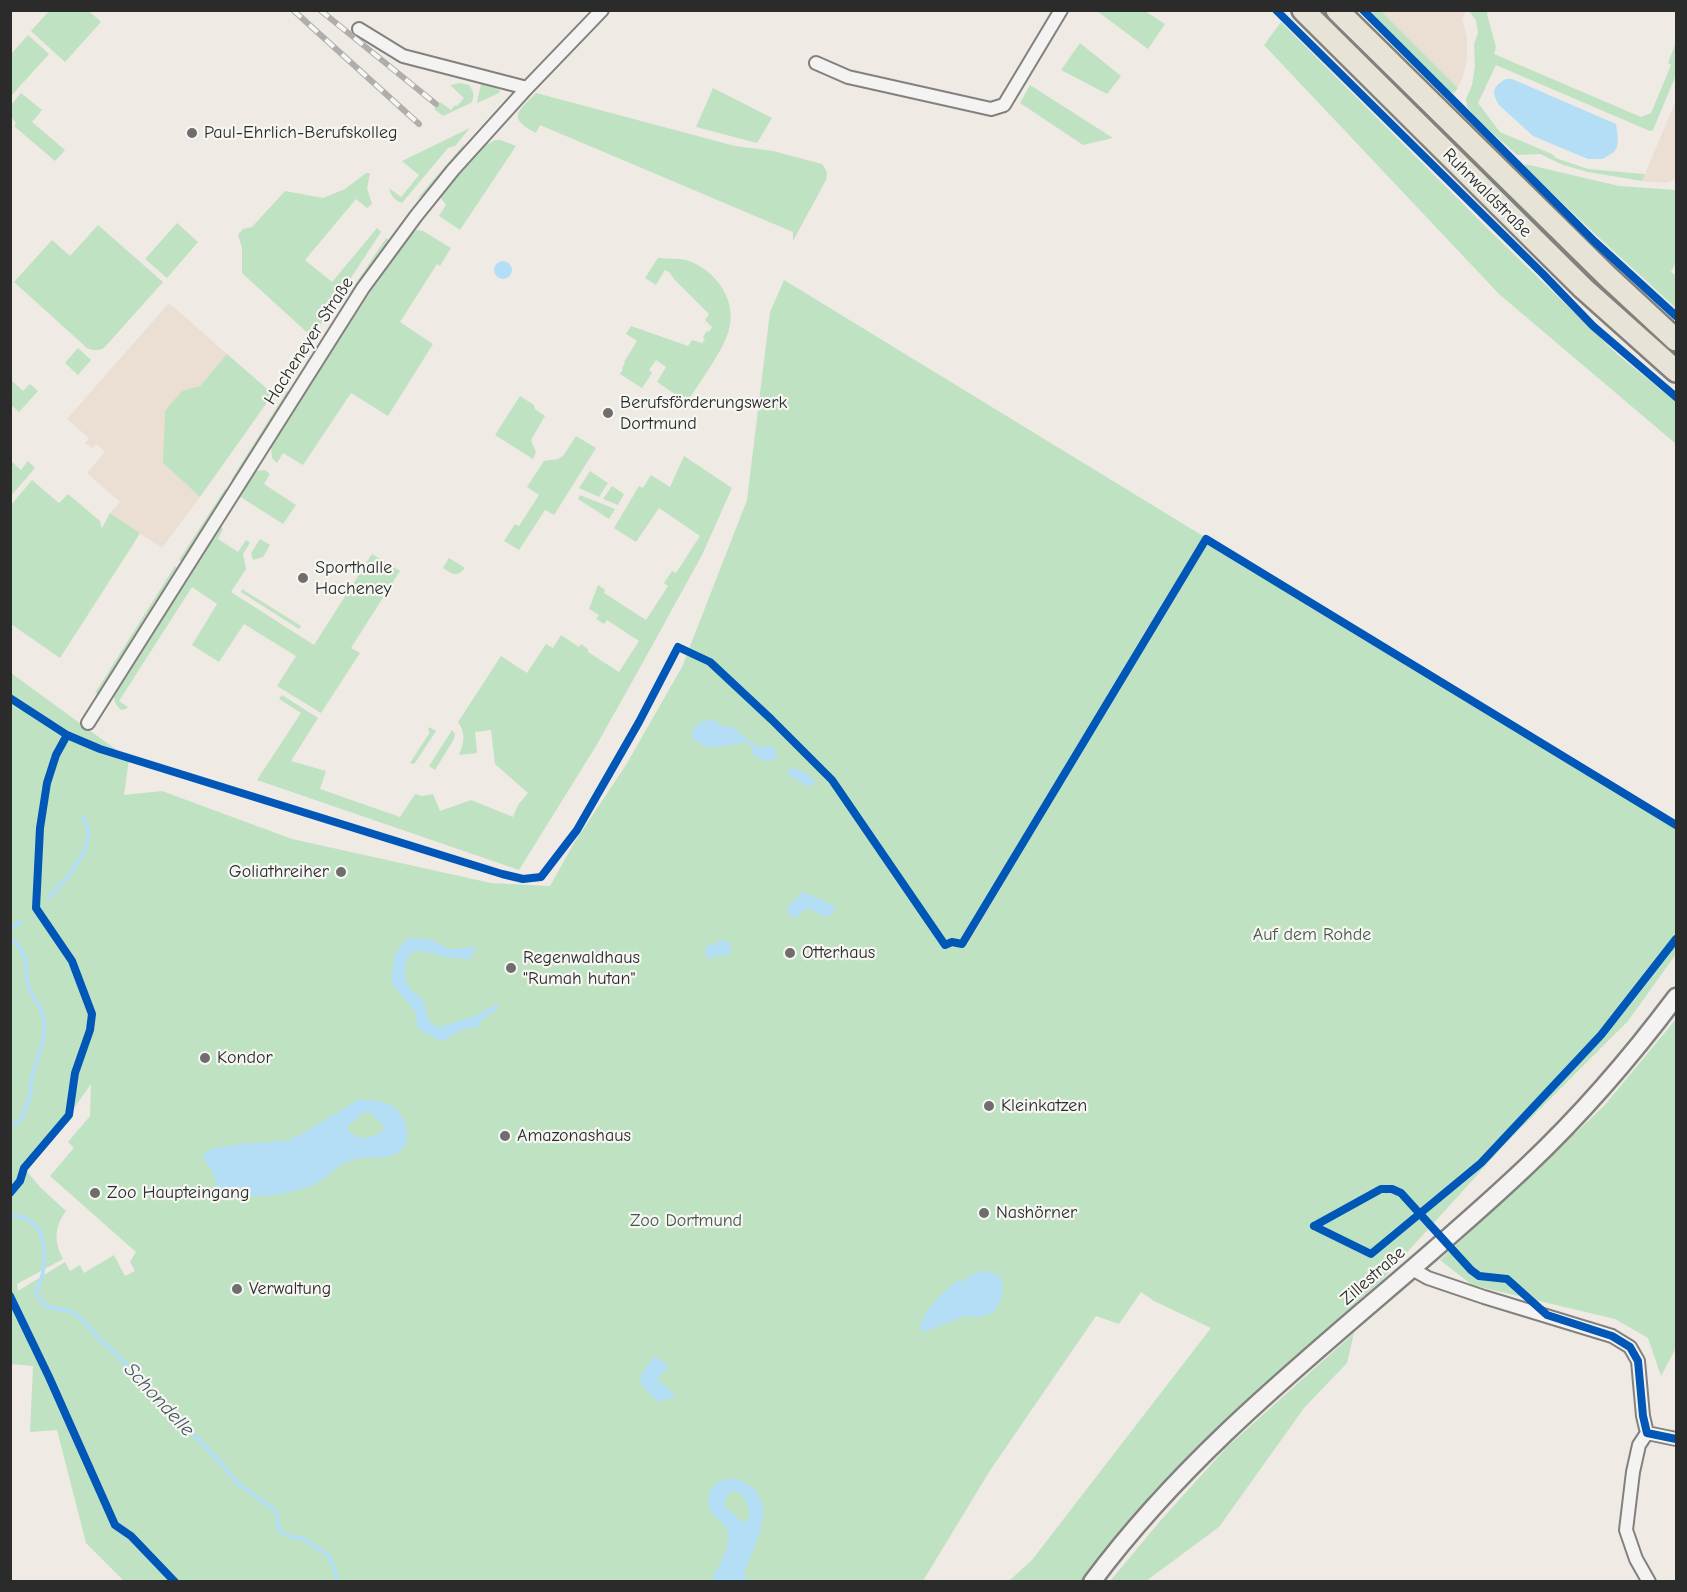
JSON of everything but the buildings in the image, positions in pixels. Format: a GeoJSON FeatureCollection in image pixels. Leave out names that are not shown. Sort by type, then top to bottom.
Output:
{"type":"FeatureCollection","features":[{"type":"Feature","properties":{"kind":"highway","name":"Ruhrwaldstraße"},"geometry":{"type":"LineString","coordinates":[[1303,10],[1583,288],[1677,371]]}},
{"type":"Feature","properties":{"kind":"highway","name":"Ruhrwaldstraße"},"geometry":{"type":"LineString","coordinates":[[1337,10],[1607,276],[1677,340]]}},
{"type":"Feature","properties":{"kind":"main road","name":"Zillestraße"},"geometry":{"type":"LineString","coordinates":[[1092,1581],[1117,1547],[1171,1486],[1216,1441],[1302,1363],[1485,1205],[1570,1124],[1619,1069],[1677,997]]}},
{"type":"Feature","properties":{"kind":"street","name":"Hacheneyer Straße"},"geometry":{"type":"LineString","coordinates":[[88,723],[363,288],[453,170],[602,10]]}},
{"type":"Feature","properties":{"kind":"street"},"geometry":{"type":"LineString","coordinates":[[816,63],[848,77],[991,109],[1004,105],[1061,10]]}},
{"type":"Feature","properties":{"kind":"street"},"geometry":{"type":"LineString","coordinates":[[359,29],[403,56],[527,88]]}},
{"type":"Feature","properties":{"kind":"street"},"geometry":{"type":"LineString","coordinates":[[1412,1269],[1428,1278],[1484,1297],[1612,1336],[1630,1347],[1638,1361],[1643,1416],[1647,1433],[1639,1445],[1637,1454],[1626,1530],[1636,1559],[1649,1581]]}},
{"type":"Feature","properties":{"kind":"street"},"geometry":{"type":"LineString","coordinates":[[1647,1433],[1677,1439]]}},
{"type":"Feature","properties":{"kind":"shaded area"},"geometry":{"type":"Polygon","coordinates":[[[1381,11],[1466,11],[1462,19],[1467,38],[1467,59],[1458,88],[1381,11]]]}},
{"type":"Feature","properties":{"kind":"shaded area"},"geometry":{"type":"Polygon","coordinates":[[[1676,100],[1676,178],[1667,183],[1642,181],[1676,100]]]}},
{"type":"Feature","properties":{"kind":"shaded area"},"geometry":{"type":"Polygon","coordinates":[[[169,303],[227,354],[200,386],[182,391],[163,463],[200,497],[162,548],[110,513],[120,502],[87,473],[105,452],[96,444],[92,448],[85,443],[89,438],[67,419],[169,303]]]}},
{"type":"Feature","properties":{"kind":"green space"},"geometry":{"type":"Polygon","coordinates":[[[49,11],[89,11],[101,22],[65,62],[31,31],[49,11]]]}},
{"type":"Feature","properties":{"kind":"green space"},"geometry":{"type":"Polygon","coordinates":[[[1097,11],[1145,11],[1165,24],[1148,49],[1097,11]]]}},
{"type":"Feature","properties":{"kind":"green space"},"geometry":{"type":"Polygon","coordinates":[[[1367,11],[1381,11],[1458,88],[1454,93],[1449,91],[1367,11]]]}},
{"type":"Feature","properties":{"kind":"green space"},"geometry":{"type":"Polygon","coordinates":[[[1469,11],[1488,11],[1496,47],[1494,54],[1641,117],[1651,113],[1671,65],[1668,63],[1676,42],[1676,75],[1653,130],[1650,131],[1496,65],[1478,103],[1500,132],[1552,154],[1556,158],[1588,169],[1645,174],[1642,181],[1588,172],[1563,165],[1540,154],[1517,155],[1476,118],[1467,106],[1466,99],[1472,85],[1475,67],[1474,44],[1478,33],[1476,20],[1469,11]]]}},
{"type":"Feature","properties":{"kind":"green space"},"geometry":{"type":"Polygon","coordinates":[[[1281,22],[1617,354],[1676,402],[1676,444],[1499,294],[1264,45],[1281,22]]]}},
{"type":"Feature","properties":{"kind":"green space"},"geometry":{"type":"Polygon","coordinates":[[[28,35],[49,54],[11,96],[11,54],[28,35]]]}},
{"type":"Feature","properties":{"kind":"green space"},"geometry":{"type":"Polygon","coordinates":[[[1080,43],[1121,76],[1107,94],[1061,70],[1080,43]]]}},
{"type":"Feature","properties":{"kind":"green space"},"geometry":{"type":"Polygon","coordinates":[[[460,83],[469,85],[472,90],[471,103],[443,116],[434,109],[440,102],[451,110],[455,105],[457,106],[464,98],[450,85],[460,83]]]}},
{"type":"Feature","properties":{"kind":"green space"},"geometry":{"type":"Polygon","coordinates":[[[481,84],[498,89],[500,91],[477,103],[481,84]]]}},
{"type":"Feature","properties":{"kind":"green space"},"geometry":{"type":"Polygon","coordinates":[[[1030,85],[1113,138],[1083,145],[1020,103],[1030,85]]]}},
{"type":"Feature","properties":{"kind":"green space"},"geometry":{"type":"Polygon","coordinates":[[[713,88],[772,118],[757,143],[696,127],[713,88]]]}},
{"type":"Feature","properties":{"kind":"green space"},"geometry":{"type":"Polygon","coordinates":[[[21,93],[42,110],[32,122],[65,150],[55,161],[14,126],[16,123],[11,117],[11,105],[21,93]]]}},
{"type":"Feature","properties":{"kind":"green space"},"geometry":{"type":"Polygon","coordinates":[[[536,93],[735,146],[773,151],[822,164],[827,172],[826,180],[793,241],[793,232],[540,125],[536,133],[527,128],[518,119],[518,115],[536,93]]]}},
{"type":"Feature","properties":{"kind":"green space"},"geometry":{"type":"Polygon","coordinates":[[[470,128],[455,146],[448,148],[402,203],[393,197],[389,188],[401,197],[419,175],[402,161],[470,128]]]}},
{"type":"Feature","properties":{"kind":"green space"},"geometry":{"type":"Polygon","coordinates":[[[495,140],[516,146],[460,230],[439,216],[446,205],[440,197],[483,147],[495,140]]]}},
{"type":"Feature","properties":{"kind":"green space"},"geometry":{"type":"Polygon","coordinates":[[[464,144],[462,151],[426,193],[417,199],[464,144]]]}},
{"type":"Feature","properties":{"kind":"green space"},"geometry":{"type":"Polygon","coordinates":[[[1525,164],[1619,186],[1676,190],[1676,262],[1671,272],[1676,276],[1676,308],[1596,235],[1525,167],[1525,164]]]}},
{"type":"Feature","properties":{"kind":"green space"},"geometry":{"type":"Polygon","coordinates":[[[366,173],[370,173],[367,188],[372,204],[367,208],[356,199],[305,260],[332,282],[377,228],[381,232],[312,337],[242,273],[242,248],[238,235],[243,229],[252,227],[285,191],[323,198],[345,189],[366,173]]]}},
{"type":"Feature","properties":{"kind":"green space"},"geometry":{"type":"Polygon","coordinates":[[[177,223],[198,242],[167,278],[145,259],[177,223]]]}},
{"type":"Feature","properties":{"kind":"green space"},"geometry":{"type":"Polygon","coordinates":[[[98,225],[163,282],[104,348],[92,350],[14,282],[52,240],[70,256],[98,225]]]}},
{"type":"Feature","properties":{"kind":"green space"},"geometry":{"type":"Polygon","coordinates":[[[417,230],[423,231],[451,248],[440,266],[437,264],[400,322],[433,344],[388,416],[351,393],[303,465],[283,453],[277,463],[272,458],[271,445],[387,266],[411,234],[417,230]]]}},
{"type":"Feature","properties":{"kind":"green space"},"geometry":{"type":"Polygon","coordinates":[[[386,238],[389,240],[354,293],[349,294],[386,238]]]}},
{"type":"Feature","properties":{"kind":"green space"},"geometry":{"type":"Polygon","coordinates":[[[658,258],[686,260],[707,271],[722,288],[730,310],[731,321],[725,341],[687,402],[657,382],[666,367],[656,360],[649,370],[652,373],[642,388],[620,374],[624,362],[637,341],[626,334],[631,326],[688,346],[692,340],[702,343],[705,339],[703,337],[712,327],[705,320],[709,314],[670,273],[665,270],[656,285],[645,278],[658,258]]]}},
{"type":"Feature","properties":{"kind":"green space"},"geometry":{"type":"Polygon","coordinates":[[[784,280],[1676,825],[1676,954],[1628,1021],[1506,1143],[1384,1278],[1270,1379],[1152,1493],[1086,1581],[1009,1581],[1032,1560],[1211,1328],[1154,1301],[1141,1292],[1119,1324],[1096,1316],[989,1472],[923,1581],[124,1581],[86,1543],[57,1430],[30,1432],[33,1366],[11,1364],[11,673],[129,759],[124,795],[162,791],[292,839],[491,883],[550,886],[574,843],[626,765],[682,667],[747,500],[770,312],[784,280]],[[91,1084],[69,1115],[24,1168],[40,1187],[66,1211],[57,1229],[58,1247],[63,1259],[17,1284],[18,1291],[65,1262],[70,1271],[80,1265],[84,1273],[114,1255],[125,1276],[135,1271],[130,1262],[136,1252],[50,1176],[74,1148],[68,1142],[90,1116],[91,1084]]]}},
{"type":"Feature","properties":{"kind":"green space"},"geometry":{"type":"Polygon","coordinates":[[[78,348],[91,360],[78,375],[65,363],[78,348]]]}},
{"type":"Feature","properties":{"kind":"green space"},"geometry":{"type":"Polygon","coordinates":[[[227,354],[273,394],[200,497],[163,463],[165,411],[182,391],[200,386],[227,354]]]}},
{"type":"Feature","properties":{"kind":"green space"},"geometry":{"type":"Polygon","coordinates":[[[11,380],[23,391],[30,384],[38,391],[19,412],[11,405],[11,380]]]}},
{"type":"Feature","properties":{"kind":"green space"},"geometry":{"type":"Polygon","coordinates":[[[287,391],[291,394],[234,482],[231,480],[287,391]]]}},
{"type":"Feature","properties":{"kind":"green space"},"geometry":{"type":"Polygon","coordinates":[[[520,396],[545,416],[531,440],[536,452],[533,459],[495,435],[520,396]]]}},
{"type":"Feature","properties":{"kind":"green space"},"geometry":{"type":"Polygon","coordinates":[[[576,436],[596,448],[554,515],[545,510],[519,550],[504,541],[515,524],[519,526],[539,495],[527,487],[544,461],[563,456],[576,436]]]}},
{"type":"Feature","properties":{"kind":"green space"},"geometry":{"type":"Polygon","coordinates":[[[684,456],[732,488],[702,555],[642,664],[596,746],[519,870],[257,780],[301,713],[279,699],[282,695],[318,718],[291,761],[326,771],[320,789],[400,817],[415,794],[422,796],[433,794],[440,811],[471,800],[513,817],[518,805],[528,793],[495,764],[491,730],[475,732],[477,753],[459,755],[463,738],[458,722],[501,656],[527,673],[546,644],[553,648],[561,635],[579,647],[581,644],[588,649],[588,652],[619,672],[639,641],[607,620],[604,624],[596,619],[599,615],[589,609],[598,585],[605,590],[604,593],[646,620],[668,586],[664,583],[672,571],[676,573],[700,536],[659,508],[636,542],[614,528],[639,486],[643,488],[651,475],[670,487],[684,456]]]}},
{"type":"Feature","properties":{"kind":"green space"},"geometry":{"type":"Polygon","coordinates":[[[11,461],[21,470],[28,461],[35,468],[11,496],[11,461]]]}},
{"type":"Feature","properties":{"kind":"green space"},"geometry":{"type":"Polygon","coordinates":[[[265,470],[270,474],[264,484],[296,505],[283,524],[239,496],[256,471],[265,470]]]}},
{"type":"Feature","properties":{"kind":"green space"},"geometry":{"type":"Polygon","coordinates":[[[590,471],[608,483],[599,497],[579,488],[590,471]]]}},
{"type":"Feature","properties":{"kind":"green space"},"geometry":{"type":"Polygon","coordinates":[[[32,480],[59,503],[68,494],[100,521],[102,528],[110,513],[140,533],[60,658],[11,624],[11,505],[32,480]]]}},
{"type":"Feature","properties":{"kind":"green space"},"geometry":{"type":"Polygon","coordinates":[[[612,486],[624,494],[618,505],[603,499],[612,486]]]}},
{"type":"Feature","properties":{"kind":"green space"},"geometry":{"type":"Polygon","coordinates":[[[225,489],[228,492],[182,562],[179,560],[225,489]]]}},
{"type":"Feature","properties":{"kind":"green space"},"geometry":{"type":"Polygon","coordinates":[[[580,495],[615,509],[609,519],[578,499],[580,495]]]}},
{"type":"Feature","properties":{"kind":"green space"},"geometry":{"type":"Polygon","coordinates":[[[221,527],[223,529],[218,539],[238,552],[246,540],[250,543],[243,554],[246,569],[231,592],[314,645],[372,554],[400,571],[351,648],[360,653],[321,713],[277,686],[296,656],[244,624],[219,662],[192,645],[217,604],[192,587],[119,701],[128,707],[121,710],[114,700],[114,696],[221,527]]]}},
{"type":"Feature","properties":{"kind":"green space"},"geometry":{"type":"Polygon","coordinates":[[[260,539],[270,545],[263,557],[253,560],[251,553],[260,539]]]}},
{"type":"Feature","properties":{"kind":"green space"},"geometry":{"type":"Polygon","coordinates":[[[449,558],[465,568],[457,574],[446,570],[443,568],[449,558]]]}},
{"type":"Feature","properties":{"kind":"green space"},"geometry":{"type":"Polygon","coordinates":[[[175,566],[179,569],[100,694],[95,693],[175,566]]]}},
{"type":"Feature","properties":{"kind":"green space"},"geometry":{"type":"Polygon","coordinates":[[[242,589],[301,626],[299,629],[241,592],[242,589]]]}},
{"type":"Feature","properties":{"kind":"green space"},"geometry":{"type":"Polygon","coordinates":[[[429,727],[436,731],[415,763],[410,763],[430,732],[429,727]]]}},
{"type":"Feature","properties":{"kind":"green space"},"geometry":{"type":"Polygon","coordinates":[[[452,730],[455,734],[454,739],[435,770],[429,766],[452,730]]]}},
{"type":"Feature","properties":{"kind":"green space"},"geometry":{"type":"Polygon","coordinates":[[[1676,1019],[1676,1348],[1661,1376],[1648,1338],[1615,1319],[1472,1285],[1440,1260],[1604,1106],[1676,1019]]]}},
{"type":"Feature","properties":{"kind":"green space"},"geometry":{"type":"Polygon","coordinates":[[[1354,1333],[1347,1363],[1304,1408],[1219,1527],[1146,1581],[1110,1581],[1227,1447],[1354,1333]]]}},
{"type":"Feature","properties":{"kind":"water"},"geometry":{"type":"Polygon","coordinates":[[[1506,79],[1512,79],[1616,124],[1618,139],[1614,152],[1603,159],[1588,159],[1533,136],[1496,100],[1494,93],[1496,87],[1506,79]]]}},
{"type":"Feature","properties":{"kind":"water"},"geometry":{"type":"Polygon","coordinates":[[[503,261],[509,264],[512,270],[509,276],[503,279],[497,276],[494,270],[497,264],[503,261]]]}},
{"type":"Feature","properties":{"kind":"water"},"geometry":{"type":"Polygon","coordinates":[[[714,720],[722,727],[732,727],[758,747],[772,746],[776,751],[776,758],[767,761],[758,758],[752,754],[749,743],[713,747],[702,745],[691,736],[692,732],[698,725],[714,720]]]}},
{"type":"Feature","properties":{"kind":"water"},"geometry":{"type":"Polygon","coordinates":[[[792,767],[806,773],[816,782],[809,787],[787,774],[792,767]]]}},
{"type":"Feature","properties":{"kind":"water"},"geometry":{"type":"Polygon","coordinates":[[[803,892],[835,906],[834,913],[826,917],[807,908],[797,917],[789,916],[787,908],[803,892]]]}},
{"type":"Feature","properties":{"kind":"water"},"geometry":{"type":"Polygon","coordinates":[[[411,938],[432,940],[449,949],[477,947],[470,960],[422,951],[408,956],[405,968],[406,981],[410,989],[423,1000],[428,1018],[433,1024],[441,1027],[477,1015],[498,1003],[498,1009],[481,1020],[479,1027],[457,1032],[447,1040],[435,1039],[417,1027],[416,1014],[392,984],[393,964],[397,951],[405,941],[411,938]]]}},
{"type":"Feature","properties":{"kind":"water"},"geometry":{"type":"Polygon","coordinates":[[[717,941],[729,941],[732,953],[707,959],[705,948],[710,944],[716,946],[717,941]]]}},
{"type":"Feature","properties":{"kind":"water"},"geometry":{"type":"Polygon","coordinates":[[[360,1099],[383,1102],[395,1108],[403,1117],[407,1136],[403,1148],[394,1155],[354,1159],[312,1185],[294,1191],[263,1196],[245,1196],[218,1190],[213,1172],[202,1156],[213,1148],[286,1141],[360,1099]],[[369,1112],[363,1113],[347,1128],[355,1136],[366,1138],[377,1134],[385,1127],[369,1112]]]}},
{"type":"Feature","properties":{"kind":"water"},"geometry":{"type":"Polygon","coordinates":[[[987,1271],[1000,1276],[1003,1290],[994,1312],[981,1317],[965,1316],[924,1332],[920,1329],[925,1315],[939,1296],[957,1281],[961,1282],[976,1272],[987,1271]]]}},
{"type":"Feature","properties":{"kind":"water"},"geometry":{"type":"Polygon","coordinates":[[[655,1356],[669,1367],[657,1379],[676,1396],[659,1402],[645,1389],[640,1380],[644,1370],[655,1356]]]}},
{"type":"Feature","properties":{"kind":"water"},"geometry":{"type":"Polygon","coordinates":[[[733,1478],[749,1485],[758,1494],[762,1506],[760,1532],[744,1573],[747,1581],[711,1581],[723,1557],[728,1533],[711,1512],[708,1501],[714,1485],[733,1478]],[[735,1491],[728,1494],[725,1508],[743,1522],[750,1516],[746,1501],[735,1491]]]}},
{"type":"Feature","properties":{"kind":"waterway"},"geometry":{"type":"LineString","coordinates":[[49,897],[72,871],[85,849],[88,827],[83,818]]}},
{"type":"Feature","properties":{"kind":"waterway"},"geometry":{"type":"LineString","coordinates":[[10,929],[21,922]]}},
{"type":"Feature","properties":{"kind":"waterway","name":"Schondelle"},"geometry":{"type":"LineString","coordinates":[[10,936],[24,956],[28,986],[42,1011],[44,1023],[43,1039],[32,1077],[29,1099],[20,1121],[10,1125]]}},
{"type":"Feature","properties":{"kind":"waterway","name":"Schondelle"},"geometry":{"type":"LineString","coordinates":[[10,1215],[29,1220],[35,1225],[42,1238],[43,1270],[36,1292],[45,1306],[72,1312],[83,1320],[219,1461],[237,1483],[277,1512],[277,1527],[280,1531],[306,1540],[327,1554],[338,1582]]}},
{"type":"Feature","properties":{"kind":"railway"},"geometry":{"type":"LineString","coordinates":[[293,10],[419,124]]}},
{"type":"Feature","properties":{"kind":"railway"},"geometry":{"type":"LineString","coordinates":[[320,10],[436,104]]}},
{"type":"Feature","properties":{"kind":"cycle path"},"geometry":{"type":"LineString","coordinates":[[1276,10],[1593,326],[1676,397]]}},
{"type":"Feature","properties":{"kind":"cycle path"},"geometry":{"type":"LineString","coordinates":[[1363,10],[1594,241],[1676,316]]}},
{"type":"Feature","properties":{"kind":"cycle path"},"geometry":{"type":"LineString","coordinates":[[10,698],[67,735],[100,749],[523,879],[541,877],[577,830],[639,722],[678,647],[710,662],[832,780],[945,945],[952,942],[962,944],[1206,539],[1676,825]]}},
{"type":"Feature","properties":{"kind":"cycle path"},"geometry":{"type":"LineString","coordinates":[[10,1193],[20,1181],[24,1168],[69,1115],[75,1073],[90,1030],[92,1014],[72,961],[36,908],[40,828],[47,783],[56,755],[67,735]]}},
{"type":"Feature","properties":{"kind":"cycle path"},"geometry":{"type":"LineString","coordinates":[[1314,1226],[1371,1254],[1481,1163],[1601,1035],[1676,939]]}},
{"type":"Feature","properties":{"kind":"cycle path"},"geometry":{"type":"LineString","coordinates":[[1314,1226],[1381,1189],[1392,1189],[1401,1193],[1479,1276],[1507,1279],[1547,1315],[1612,1336],[1630,1347],[1638,1361],[1643,1416],[1647,1433],[1676,1439]]}},
{"type":"Feature","properties":{"kind":"cycle path"},"geometry":{"type":"LineString","coordinates":[[10,1296],[115,1525],[131,1536],[175,1582]]}},
{"type":"Feature","properties":{"kind":"place","name":"Paul-Ehrlich-Berufskolleg"},"geometry":{"type":"Point","coordinates":[192,133]}},
{"type":"Feature","properties":{"kind":"place","name":"Berufsförderungswerk Dortmund"},"geometry":{"type":"Point","coordinates":[608,413]}},
{"type":"Feature","properties":{"kind":"place","name":"Sporthalle Hacheney"},"geometry":{"type":"Point","coordinates":[303,578]}},
{"type":"Feature","properties":{"kind":"place","name":"Goliathreiher"},"geometry":{"type":"Point","coordinates":[341,872]}},
{"type":"Feature","properties":{"kind":"place","name":"Otterhaus"},"geometry":{"type":"Point","coordinates":[790,953]}},
{"type":"Feature","properties":{"kind":"place","name":"Regenwaldhaus \"Rumah hutan\""},"geometry":{"type":"Point","coordinates":[511,968]}},
{"type":"Feature","properties":{"kind":"place","name":"Kondor"},"geometry":{"type":"Point","coordinates":[205,1058]}},
{"type":"Feature","properties":{"kind":"place","name":"Kleinkatzen"},"geometry":{"type":"Point","coordinates":[989,1106]}},
{"type":"Feature","properties":{"kind":"place","name":"Amazonashaus"},"geometry":{"type":"Point","coordinates":[505,1136]}},
{"type":"Feature","properties":{"kind":"place","name":"Zoo Haupteingang"},"geometry":{"type":"Point","coordinates":[95,1193]}},
{"type":"Feature","properties":{"kind":"place","name":"Nashörner"},"geometry":{"type":"Point","coordinates":[984,1213]}},
{"type":"Feature","properties":{"kind":"place","name":"Verwaltung"},"geometry":{"type":"Point","coordinates":[237,1289]}},
{"type":"Feature","properties":{"kind":"park label","name":"Auf dem Rohde"},"geometry":{"type":"Point","coordinates":[1312,935]}},
{"type":"Feature","properties":{"kind":"park label","name":"Zoo Dortmund"},"geometry":{"type":"Point","coordinates":[686,1221]}}]}
